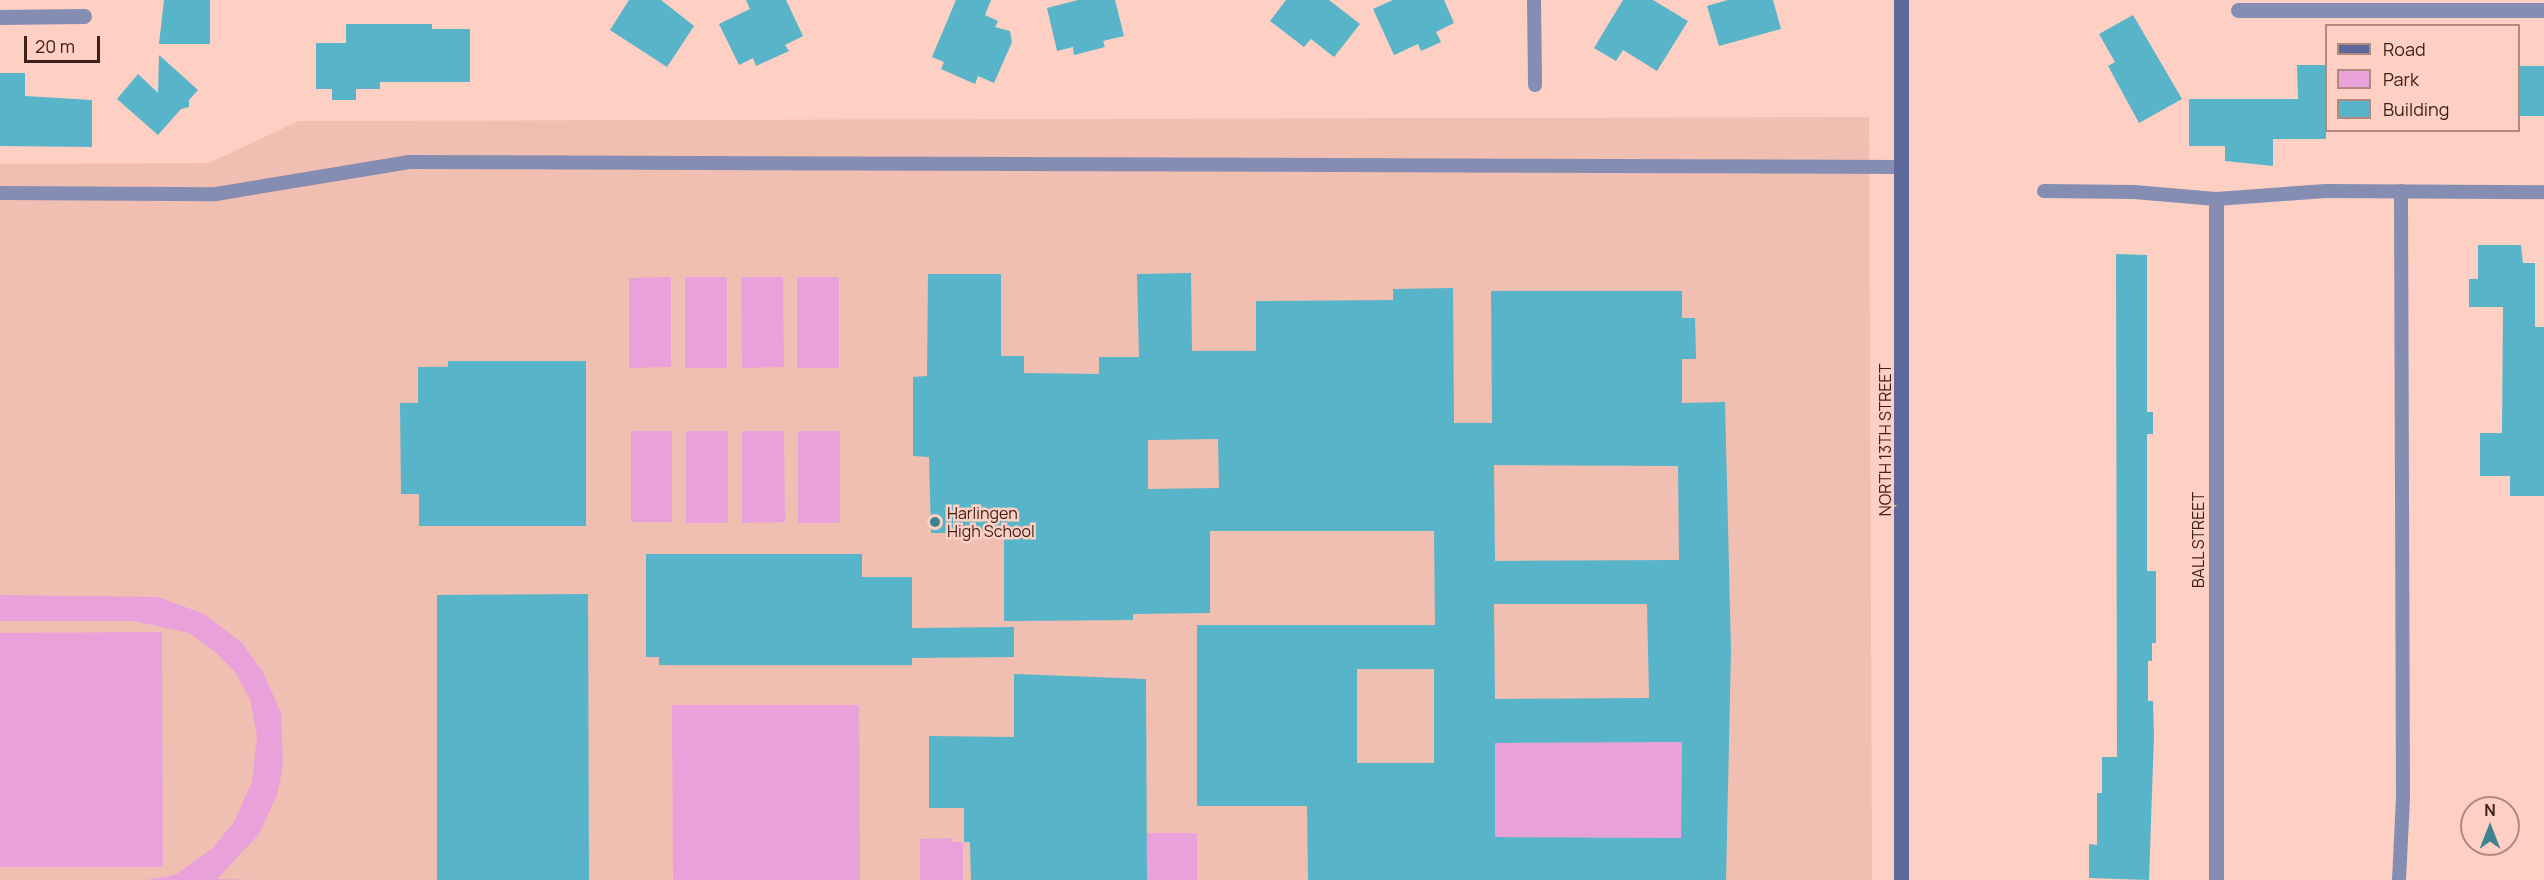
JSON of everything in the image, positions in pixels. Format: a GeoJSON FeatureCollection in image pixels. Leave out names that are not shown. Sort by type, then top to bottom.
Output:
{"type":"FeatureCollection","features":[{"type":"Feature","properties":{"kind":"street","name":"NORTH 13TH STREET"},"geometry":{"type":"LineString","coordinates":[[1901,0],[1901,880]]}},
{"type":"Feature","properties":{"kind":"street"},"geometry":{"type":"LineString","coordinates":[[2238,10],[2544,10]]}},
{"type":"Feature","properties":{"kind":"street"},"geometry":{"type":"LineString","coordinates":[[0,17],[84,16]]}},
{"type":"Feature","properties":{"kind":"street","name":"BALL STREET"},"geometry":{"type":"LineString","coordinates":[[2216,199],[2216,880]]}},
{"type":"Feature","properties":{"kind":"lane"},"geometry":{"type":"LineString","coordinates":[[1534,0],[1535,85]]}},
{"type":"Feature","properties":{"kind":"lane"},"geometry":{"type":"LineString","coordinates":[[0,193],[216,194],[409,162],[1902,167]]}},
{"type":"Feature","properties":{"kind":"lane"},"geometry":{"type":"LineString","coordinates":[[2044,191],[2134,192],[2216,199],[2265,193],[2544,192]]}},
{"type":"Feature","properties":{"kind":"lane"},"geometry":{"type":"LineString","coordinates":[[2399,880],[2403,798],[2401,191]]}},
{"type":"Feature","properties":{"kind":"shaded area","name":"Harlingen High School"},"geometry":{"type":"Polygon","coordinates":[[[1869,117],[1872,880],[0,880],[0,164],[209,163],[299,121],[1869,117]]]}},
{"type":"Feature","properties":{"kind":"green space"},"geometry":{"type":"Polygon","coordinates":[[[671,277],[671,367],[629,368],[629,278],[671,277]]]}},
{"type":"Feature","properties":{"kind":"green space"},"geometry":{"type":"Polygon","coordinates":[[[685,277],[727,277],[727,368],[685,368],[685,277]]]}},
{"type":"Feature","properties":{"kind":"green space"},"geometry":{"type":"Polygon","coordinates":[[[741,277],[783,277],[784,367],[742,368],[741,277]]]}},
{"type":"Feature","properties":{"kind":"green space"},"geometry":{"type":"Polygon","coordinates":[[[797,277],[839,277],[839,368],[797,368],[797,277]]]}},
{"type":"Feature","properties":{"kind":"green space"},"geometry":{"type":"Polygon","coordinates":[[[631,431],[672,431],[672,522],[631,522],[631,431]]]}},
{"type":"Feature","properties":{"kind":"green space"},"geometry":{"type":"Polygon","coordinates":[[[686,431],[728,431],[728,523],[686,523],[686,431]]]}},
{"type":"Feature","properties":{"kind":"green space"},"geometry":{"type":"Polygon","coordinates":[[[742,431],[784,431],[785,522],[742,523],[742,431]]]}},
{"type":"Feature","properties":{"kind":"green space"},"geometry":{"type":"Polygon","coordinates":[[[798,431],[840,431],[840,523],[798,523],[798,431]]]}},
{"type":"Feature","properties":{"kind":"green space"},"geometry":{"type":"Polygon","coordinates":[[[0,595],[158,597],[204,614],[242,643],[263,672],[281,713],[283,767],[277,795],[259,834],[217,879],[258,880],[146,880],[175,875],[213,848],[234,822],[252,782],[257,736],[250,699],[234,671],[213,650],[189,633],[134,621],[0,621],[0,595]]]}},
{"type":"Feature","properties":{"kind":"green space"},"geometry":{"type":"Polygon","coordinates":[[[162,632],[163,867],[0,867],[0,633],[162,632]]]}},
{"type":"Feature","properties":{"kind":"green space"},"geometry":{"type":"Polygon","coordinates":[[[672,705],[859,705],[860,880],[673,880],[672,705]]]}},
{"type":"Feature","properties":{"kind":"green space"},"geometry":{"type":"Polygon","coordinates":[[[1682,742],[1681,838],[1457,837],[1495,743],[1682,742]]]}},
{"type":"Feature","properties":{"kind":"green space"},"geometry":{"type":"Polygon","coordinates":[[[1147,833],[1197,833],[1197,880],[1147,880],[1147,833]]]}},
{"type":"Feature","properties":{"kind":"green space"},"geometry":{"type":"Polygon","coordinates":[[[952,838],[952,842],[963,842],[963,880],[920,880],[920,839],[952,838]]]}},
{"type":"Feature","properties":{"kind":"building"},"geometry":{"type":"Polygon","coordinates":[[[164,0],[210,0],[210,44],[159,44],[164,0]]]}},
{"type":"Feature","properties":{"kind":"building"},"geometry":{"type":"Polygon","coordinates":[[[629,0],[661,0],[694,26],[667,67],[610,30],[629,0]]]}},
{"type":"Feature","properties":{"kind":"building"},"geometry":{"type":"Polygon","coordinates":[[[746,0],[786,0],[803,36],[785,45],[789,51],[756,66],[753,58],[739,65],[719,24],[750,9],[746,0]]]}},
{"type":"Feature","properties":{"kind":"building"},"geometry":{"type":"Polygon","coordinates":[[[956,0],[991,0],[985,15],[998,21],[995,27],[1010,31],[1012,42],[994,83],[978,76],[975,84],[941,69],[944,62],[932,57],[956,0]]]}},
{"type":"Feature","properties":{"kind":"building"},"geometry":{"type":"Polygon","coordinates":[[[1078,0],[1115,0],[1124,36],[1103,41],[1105,47],[1074,55],[1073,47],[1057,51],[1047,8],[1078,0]]]}},
{"type":"Feature","properties":{"kind":"building"},"geometry":{"type":"Polygon","coordinates":[[[1286,0],[1329,0],[1360,24],[1334,57],[1311,39],[1304,47],[1270,21],[1286,0]]]}},
{"type":"Feature","properties":{"kind":"building"},"geometry":{"type":"Polygon","coordinates":[[[1393,0],[1444,0],[1454,23],[1436,32],[1441,42],[1421,51],[1418,44],[1394,55],[1373,9],[1393,0]]]}},
{"type":"Feature","properties":{"kind":"building"},"geometry":{"type":"Polygon","coordinates":[[[1623,0],[1653,0],[1688,21],[1657,71],[1623,50],[1616,61],[1594,48],[1623,0]]]}},
{"type":"Feature","properties":{"kind":"building"},"geometry":{"type":"Polygon","coordinates":[[[1728,0],[1773,0],[1781,29],[1719,46],[1707,6],[1728,0]]]}},
{"type":"Feature","properties":{"kind":"building"},"geometry":{"type":"Polygon","coordinates":[[[2133,15],[2182,99],[2139,123],[2108,66],[2115,62],[2099,34],[2133,15]]]}},
{"type":"Feature","properties":{"kind":"building"},"geometry":{"type":"Polygon","coordinates":[[[346,24],[432,24],[432,29],[470,29],[470,82],[380,82],[380,89],[356,89],[356,100],[332,100],[332,89],[316,89],[316,43],[346,43],[346,24]]]}},
{"type":"Feature","properties":{"kind":"building"},"geometry":{"type":"Polygon","coordinates":[[[159,55],[198,90],[189,100],[189,107],[181,109],[158,135],[117,99],[138,74],[158,93],[159,55]]]}},
{"type":"Feature","properties":{"kind":"building"},"geometry":{"type":"Polygon","coordinates":[[[2297,65],[2325,65],[2326,139],[2273,139],[2273,166],[2225,161],[2225,146],[2189,146],[2189,99],[2298,99],[2297,65]]]}},
{"type":"Feature","properties":{"kind":"building"},"geometry":{"type":"Polygon","coordinates":[[[2520,66],[2544,66],[2544,116],[2520,116],[2520,66]]]}},
{"type":"Feature","properties":{"kind":"building"},"geometry":{"type":"Polygon","coordinates":[[[0,73],[25,73],[25,96],[92,100],[92,147],[0,146],[0,73]]]}},
{"type":"Feature","properties":{"kind":"building"},"geometry":{"type":"Polygon","coordinates":[[[2478,245],[2521,245],[2523,263],[2535,263],[2535,327],[2544,327],[2544,496],[2510,496],[2510,476],[2480,476],[2480,433],[2502,433],[2503,307],[2469,307],[2469,279],[2478,279],[2478,245]]]}},
{"type":"Feature","properties":{"kind":"building"},"geometry":{"type":"Polygon","coordinates":[[[2116,254],[2147,255],[2147,412],[2153,412],[2153,434],[2147,434],[2147,571],[2156,571],[2156,643],[2152,643],[2152,661],[2148,661],[2148,701],[2153,701],[2154,735],[2149,880],[2089,878],[2089,844],[2097,845],[2097,793],[2102,793],[2102,757],[2117,757],[2116,254]]]}},
{"type":"Feature","properties":{"kind":"building"},"geometry":{"type":"Polygon","coordinates":[[[1191,273],[1192,351],[1256,351],[1256,301],[1393,300],[1393,289],[1453,288],[1454,423],[1492,423],[1491,291],[1682,291],[1682,318],[1695,318],[1696,359],[1682,359],[1682,403],[1725,402],[1731,650],[1726,880],[1308,880],[1307,806],[1197,806],[1197,625],[1435,625],[1434,531],[1210,531],[1210,613],[1133,614],[1133,620],[1004,621],[1004,533],[931,533],[929,457],[913,456],[913,377],[927,376],[928,274],[1001,274],[1001,356],[1024,356],[1024,373],[1099,374],[1099,357],[1139,357],[1137,274],[1191,273]],[[1218,439],[1148,440],[1148,489],[1219,488],[1218,439]],[[1494,465],[1495,561],[1679,560],[1678,466],[1494,465]],[[1494,604],[1495,699],[1649,698],[1647,604],[1494,604]],[[1357,669],[1357,763],[1434,763],[1434,669],[1357,669]],[[1682,742],[1495,743],[1495,837],[1681,838],[1682,742]]]}},
{"type":"Feature","properties":{"kind":"building"},"geometry":{"type":"Polygon","coordinates":[[[448,361],[586,361],[586,526],[419,526],[419,494],[401,494],[400,403],[418,403],[418,367],[448,367],[448,361]]]}},
{"type":"Feature","properties":{"kind":"building"},"geometry":{"type":"Polygon","coordinates":[[[646,554],[862,554],[862,577],[912,577],[912,628],[1014,627],[1014,657],[912,658],[912,665],[659,665],[659,657],[646,657],[646,554]]]}},
{"type":"Feature","properties":{"kind":"building"},"geometry":{"type":"Polygon","coordinates":[[[588,594],[589,880],[437,880],[437,595],[588,594]]]}},
{"type":"Feature","properties":{"kind":"building"},"geometry":{"type":"Polygon","coordinates":[[[1014,674],[1146,679],[1147,880],[971,880],[970,842],[964,842],[964,808],[929,808],[929,736],[1014,737],[1014,674]]]}},
{"type":"Feature","properties":{"kind":"place","name":"Harlingen High School"},"geometry":{"type":"Point","coordinates":[935,522]}}]}
